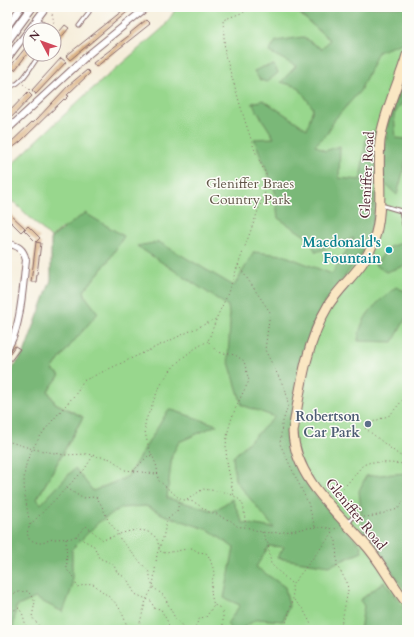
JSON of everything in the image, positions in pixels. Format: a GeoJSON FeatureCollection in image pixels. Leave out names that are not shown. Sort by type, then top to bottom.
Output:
{"type":"FeatureCollection","features":[{"type":"Feature","properties":{"kind":"main road","name":"Gleniffer Road"},"geometry":{"type":"LineString","coordinates":[[407,54],[382,131],[380,157],[380,205],[377,230],[367,257],[360,268],[330,304],[314,336],[308,356],[293,432],[296,451],[304,468],[326,503],[350,522],[392,584],[407,603]]}},
{"type":"Feature","properties":{"kind":"street"},"geometry":{"type":"LineString","coordinates":[[7,27],[21,7]]}},
{"type":"Feature","properties":{"kind":"street"},"geometry":{"type":"LineString","coordinates":[[7,41],[32,7]]}},
{"type":"Feature","properties":{"kind":"street"},"geometry":{"type":"LineString","coordinates":[[7,59],[46,7]]}},
{"type":"Feature","properties":{"kind":"street"},"geometry":{"type":"LineString","coordinates":[[7,130],[89,54],[147,7]]}},
{"type":"Feature","properties":{"kind":"street"},"geometry":{"type":"LineString","coordinates":[[7,243],[19,246],[24,251],[26,260],[18,319],[11,344],[7,348]]}},
{"type":"Feature","properties":{"kind":"lane"},"geometry":{"type":"LineString","coordinates":[[79,26],[89,13],[89,7]]}},
{"type":"Feature","properties":{"kind":"lane"},"geometry":{"type":"LineString","coordinates":[[7,86],[12,86],[20,81],[34,62]]}},
{"type":"Feature","properties":{"kind":"lane"},"geometry":{"type":"LineString","coordinates":[[380,205],[407,212]]}},
{"type":"Feature","properties":{"kind":"lane"},"geometry":{"type":"LineString","coordinates":[[401,211],[404,225]]}},
{"type":"Feature","properties":{"kind":"path"},"geometry":{"type":"LineString","coordinates":[[50,7],[54,22]]}},
{"type":"Feature","properties":{"kind":"path"},"geometry":{"type":"LineString","coordinates":[[258,7],[223,20],[225,54],[255,151],[269,181],[226,298],[208,341],[189,351],[176,363],[157,390],[144,426],[158,480],[180,499],[194,502],[209,512],[230,520],[238,527],[246,526],[261,532],[281,533],[315,527],[332,530],[350,522],[398,509],[407,496]]}},
{"type":"Feature","properties":{"kind":"path"},"geometry":{"type":"LineString","coordinates":[[20,81],[41,99]]}},
{"type":"Feature","properties":{"kind":"path"},"geometry":{"type":"LineString","coordinates":[[238,264],[270,312],[266,350],[286,391],[288,405],[282,425],[280,444],[308,503],[315,527]]}},
{"type":"Feature","properties":{"kind":"path"},"geometry":{"type":"LineString","coordinates":[[30,525],[25,490],[25,469],[32,449],[78,391],[83,381],[216,320]]}},
{"type":"Feature","properties":{"kind":"path"},"geometry":{"type":"LineString","coordinates":[[208,341],[216,352],[235,355],[244,361],[249,381],[233,413],[228,432],[226,449],[234,496]]}},
{"type":"Feature","properties":{"kind":"path"},"geometry":{"type":"LineString","coordinates":[[370,422],[390,415],[407,395]]}},
{"type":"Feature","properties":{"kind":"path"},"geometry":{"type":"LineString","coordinates":[[365,428],[399,455],[407,459]]}},
{"type":"Feature","properties":{"kind":"path"},"geometry":{"type":"LineString","coordinates":[[7,441],[32,449],[65,455],[92,456],[111,459],[125,470],[157,474]]}},
{"type":"Feature","properties":{"kind":"path"},"geometry":{"type":"LineString","coordinates":[[133,471],[149,455],[153,457]]}},
{"type":"Feature","properties":{"kind":"path"},"geometry":{"type":"LineString","coordinates":[[92,456],[84,470],[30,525],[27,533],[29,539],[37,543],[47,543],[54,538],[66,539],[76,536],[86,526],[103,540],[138,530],[151,533],[157,539],[161,552],[166,553],[192,548],[198,552],[206,553],[210,557],[210,565],[215,572],[210,582],[211,596],[214,605],[223,609],[223,626],[226,630]]}},
{"type":"Feature","properties":{"kind":"path"},"geometry":{"type":"LineString","coordinates":[[341,491],[363,465],[371,462],[407,464]]}},
{"type":"Feature","properties":{"kind":"path"},"geometry":{"type":"LineString","coordinates":[[66,487],[82,498],[96,497],[104,507],[108,520],[120,534],[120,539],[149,572],[153,587],[164,596],[175,618],[186,630]]}},
{"type":"Feature","properties":{"kind":"path"},"geometry":{"type":"LineString","coordinates":[[186,500],[203,489],[224,492],[234,496],[242,504],[246,526]]}},
{"type":"Feature","properties":{"kind":"path"},"geometry":{"type":"LineString","coordinates":[[138,630],[147,599],[153,587],[159,549],[167,520],[177,511],[180,499]]}},
{"type":"Feature","properties":{"kind":"path"},"geometry":{"type":"LineString","coordinates":[[292,585],[331,535],[332,530]]}},
{"type":"Feature","properties":{"kind":"path"},"geometry":{"type":"LineString","coordinates":[[261,532],[268,544],[271,564],[292,585],[293,600],[284,630]]}},
{"type":"Feature","properties":{"kind":"path"},"geometry":{"type":"LineString","coordinates":[[331,535],[336,540],[337,566],[347,582],[348,590],[340,630]]}},
{"type":"Feature","properties":{"kind":"path"},"geometry":{"type":"LineString","coordinates":[[76,536],[94,546],[99,558],[112,564],[117,572],[127,579],[135,594],[151,601],[154,608],[161,609],[164,617],[169,622],[170,630]]}},
{"type":"Feature","properties":{"kind":"path"},"geometry":{"type":"LineString","coordinates":[[66,539],[67,570],[74,577],[77,587],[92,583],[116,602],[124,616],[128,630]]}},
{"type":"Feature","properties":{"kind":"path"},"geometry":{"type":"LineString","coordinates":[[7,596],[28,591],[35,602],[32,617],[42,630]]}},
{"type":"Feature","properties":{"kind":"path"},"geometry":{"type":"LineString","coordinates":[[293,600],[303,608],[314,630]]}},
{"type":"Feature","properties":{"kind":"path"},"geometry":{"type":"LineString","coordinates":[[193,630],[200,618],[206,617],[214,605]]}},
{"type":"Feature","properties":{"kind":"path"},"geometry":{"type":"LineString","coordinates":[[7,613],[19,608],[23,615],[27,630]]}},
{"type":"Feature","properties":{"kind":"green space","name":"Gleniffer Braes Country Park"},"geometry":{"type":"Polygon","coordinates":[[[177,7],[292,7],[342,50],[407,7],[407,630],[7,630],[41,504],[37,499],[83,417],[55,403],[48,391],[52,369],[69,347],[86,297],[84,291],[109,260],[62,228],[51,238],[15,203],[7,200],[7,169],[83,97],[164,27],[177,7]]]}},
{"type":"Feature","properties":{"kind":"green space"},"geometry":{"type":"Polygon","coordinates":[[[292,7],[407,7],[405,42],[378,52],[360,91],[335,119],[327,134],[315,145],[325,151],[340,146],[339,178],[360,180],[367,133],[377,130],[373,228],[365,249],[324,304],[311,330],[296,392],[287,439],[290,458],[314,494],[361,546],[362,552],[329,566],[277,558],[284,547],[269,546],[256,567],[285,587],[289,606],[283,621],[257,619],[240,630],[232,630],[227,624],[240,605],[224,598],[234,548],[209,530],[164,515],[146,506],[121,508],[99,522],[72,549],[72,588],[63,612],[35,598],[16,607],[13,630],[7,630],[7,376],[24,353],[51,280],[51,238],[85,213],[124,236],[109,260],[84,291],[86,297],[98,313],[52,369],[60,375],[48,391],[55,403],[83,417],[37,499],[41,504],[75,468],[93,491],[127,477],[169,409],[217,425],[179,442],[172,455],[167,498],[214,511],[232,499],[243,523],[274,528],[235,480],[233,457],[275,417],[242,405],[228,359],[230,323],[228,306],[137,246],[159,242],[234,286],[254,252],[283,255],[332,274],[354,238],[316,252],[308,238],[278,218],[275,191],[254,139],[274,138],[252,103],[263,100],[307,129],[313,108],[298,87],[281,82],[296,66],[269,52],[276,41],[303,37],[322,49],[330,40],[292,7]]]}},
{"type":"Feature","properties":{"kind":"green space"},"geometry":{"type":"Polygon","coordinates":[[[274,65],[278,73],[267,82],[260,80],[254,71],[263,67],[274,65]]]}},
{"type":"Feature","properties":{"kind":"green space"},"geometry":{"type":"Polygon","coordinates":[[[407,69],[407,95],[394,115],[396,138],[407,139],[407,157],[397,195],[385,184],[383,167],[388,124],[407,69]]]}},
{"type":"Feature","properties":{"kind":"green space"},"geometry":{"type":"Polygon","coordinates":[[[407,241],[407,265],[386,272],[375,265],[389,247],[407,241]]]}},
{"type":"Feature","properties":{"kind":"green space"},"geometry":{"type":"Polygon","coordinates":[[[396,287],[407,292],[407,316],[393,342],[358,341],[362,324],[366,317],[376,304],[396,287]]]}},
{"type":"Feature","properties":{"kind":"green space"},"geometry":{"type":"Polygon","coordinates":[[[407,473],[407,585],[403,587],[363,531],[359,491],[366,476],[407,473]]]}},
{"type":"Feature","properties":{"kind":"green space"},"geometry":{"type":"Polygon","coordinates":[[[384,582],[407,612],[407,630],[360,630],[364,606],[360,600],[384,582]]]}},
{"type":"Feature","properties":{"kind":"building"},"geometry":{"type":"Polygon","coordinates":[[[127,7],[133,7],[70,60],[66,56],[127,7]]]}},
{"type":"Feature","properties":{"kind":"building"},"geometry":{"type":"Polygon","coordinates":[[[146,20],[150,24],[96,67],[93,63],[131,34],[130,33],[146,20]]]}},
{"type":"Feature","properties":{"kind":"building"},"geometry":{"type":"Polygon","coordinates":[[[65,25],[69,28],[62,36],[62,29],[65,25]]]}},
{"type":"Feature","properties":{"kind":"building"},"geometry":{"type":"Polygon","coordinates":[[[22,52],[22,61],[15,70],[10,67],[22,52]]]}},
{"type":"Feature","properties":{"kind":"building"},"geometry":{"type":"Polygon","coordinates":[[[62,59],[66,62],[36,94],[32,90],[57,62],[62,62],[62,59]]]}},
{"type":"Feature","properties":{"kind":"building"},"geometry":{"type":"Polygon","coordinates":[[[87,70],[90,73],[67,95],[69,96],[65,100],[64,99],[20,142],[7,152],[7,146],[32,122],[33,123],[69,85],[87,70]]]}},
{"type":"Feature","properties":{"kind":"building"},"geometry":{"type":"Polygon","coordinates":[[[28,92],[32,96],[7,122],[7,114],[28,92]]]}},
{"type":"Feature","properties":{"kind":"building"},"geometry":{"type":"Polygon","coordinates":[[[9,213],[25,228],[21,232],[7,218],[9,213]]]}},
{"type":"Feature","properties":{"kind":"building"},"geometry":{"type":"Polygon","coordinates":[[[28,226],[40,238],[36,242],[24,230],[28,226]]]}},
{"type":"Feature","properties":{"kind":"building"},"geometry":{"type":"Polygon","coordinates":[[[36,242],[41,243],[36,282],[31,282],[36,242]]]}},
{"type":"Feature","properties":{"kind":"building"},"geometry":{"type":"Polygon","coordinates":[[[15,346],[20,349],[7,366],[7,357],[15,346]]]}},
{"type":"Feature","properties":{"kind":"place","name":"Macdonald's Fountain"},"geometry":{"type":"Point","coordinates":[389,250]}},
{"type":"Feature","properties":{"kind":"place","name":"Robertson Car Park"},"geometry":{"type":"Point","coordinates":[368,424]}}]}
